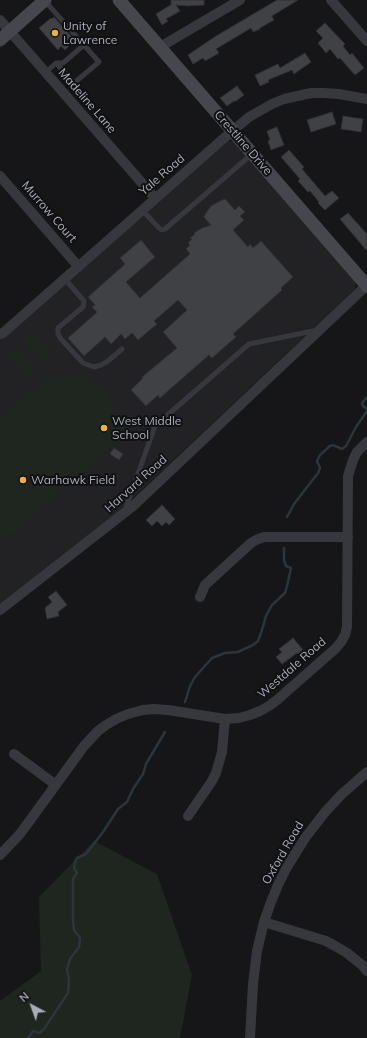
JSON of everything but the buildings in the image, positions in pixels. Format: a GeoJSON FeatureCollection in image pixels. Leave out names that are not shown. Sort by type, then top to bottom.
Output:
{"type":"FeatureCollection","features":[{"type":"Feature","properties":{"kind":"street"},"geometry":{"type":"LineString","coordinates":[[5,35],[45,0]]}},
{"type":"Feature","properties":{"kind":"street","name":"Crestline Drive"},"geometry":{"type":"LineString","coordinates":[[119,0],[367,285]]}},
{"type":"Feature","properties":{"kind":"street"},"geometry":{"type":"LineString","coordinates":[[160,47],[240,0]]}},
{"type":"Feature","properties":{"kind":"street"},"geometry":{"type":"LineString","coordinates":[[331,0],[367,41]]}},
{"type":"Feature","properties":{"kind":"street","name":"Madeline Lane"},"geometry":{"type":"LineString","coordinates":[[0,20],[5,35],[46,72],[155,198]]}},
{"type":"Feature","properties":{"kind":"street","name":"Yale Road"},"geometry":{"type":"LineString","coordinates":[[0,334],[232,131],[261,109],[284,99],[324,93],[367,99]]}},
{"type":"Feature","properties":{"kind":"street","name":"Murrow Court"},"geometry":{"type":"LineString","coordinates":[[0,176],[78,266]]}},
{"type":"Feature","properties":{"kind":"street","name":"Harvard Road"},"geometry":{"type":"LineString","coordinates":[[0,610],[124,514],[367,285]]}},
{"type":"Feature","properties":{"kind":"street","name":"Westdale Road"},"geometry":{"type":"LineString","coordinates":[[0,855],[20,834],[90,738],[106,725],[128,714],[142,710],[154,709],[225,719],[239,718],[250,715],[269,706],[341,642],[347,627],[348,476],[351,464],[357,452],[367,442]]}},
{"type":"Feature","properties":{"kind":"street"},"geometry":{"type":"LineString","coordinates":[[200,597],[204,585],[256,540],[270,537],[348,538]]}},
{"type":"Feature","properties":{"kind":"street"},"geometry":{"type":"LineString","coordinates":[[188,816],[216,773],[222,752],[225,719]]}},
{"type":"Feature","properties":{"kind":"street"},"geometry":{"type":"LineString","coordinates":[[14,754],[56,784]]}},
{"type":"Feature","properties":{"kind":"street","name":"Oxford Road"},"geometry":{"type":"LineString","coordinates":[[250,1038],[254,968],[257,951],[264,922],[278,885],[305,838],[326,810],[365,777]]}},
{"type":"Feature","properties":{"kind":"street"},"geometry":{"type":"LineString","coordinates":[[264,922],[326,941],[347,953],[359,962],[367,971]]}},
{"type":"Feature","properties":{"kind":"lane"},"geometry":{"type":"LineString","coordinates":[[45,0],[99,62],[74,83],[56,63]]}},
{"type":"Feature","properties":{"kind":"lane"},"geometry":{"type":"LineString","coordinates":[[46,72],[56,63],[63,63],[84,45]]}},
{"type":"Feature","properties":{"kind":"lane"},"geometry":{"type":"LineString","coordinates":[[142,210],[159,228],[162,230],[165,229],[252,154]]}},
{"type":"Feature","properties":{"kind":"lane"},"geometry":{"type":"LineString","coordinates":[[64,278],[84,301],[83,306],[58,328],[58,334],[61,339],[83,363],[94,366],[101,365],[108,361],[122,349]]}},
{"type":"Feature","properties":{"kind":"lane"},"geometry":{"type":"LineString","coordinates":[[124,514],[155,426],[249,344],[320,329]]}},
{"type":"Feature","properties":{"kind":"shaded area","name":"West Middle School"},"geometry":{"type":"Polygon","coordinates":[[[228,141],[234,141],[356,283],[355,289],[121,509],[0,604],[0,339],[228,141]]]}},
{"type":"Feature","properties":{"kind":"shaded area"},"geometry":{"type":"Polygon","coordinates":[[[33,332],[52,354],[42,362],[23,341],[33,332]]]}},
{"type":"Feature","properties":{"kind":"shaded area"},"geometry":{"type":"Polygon","coordinates":[[[17,346],[35,368],[26,377],[7,355],[17,346]]]}},
{"type":"Feature","properties":{"kind":"shaded area"},"geometry":{"type":"Polygon","coordinates":[[[62,374],[81,375],[99,385],[108,395],[111,402],[115,416],[115,427],[116,428],[122,423],[130,431],[12,534],[0,539],[0,419],[44,381],[62,374]]]}},
{"type":"Feature","properties":{"kind":"shaded area"},"geometry":{"type":"Polygon","coordinates":[[[94,841],[157,874],[192,975],[180,1038],[0,1038],[0,1001],[41,971],[39,897],[94,841]]]}},
{"type":"Feature","properties":{"kind":"waterway"},"geometry":{"type":"LineString","coordinates":[[367,397],[362,403],[367,409]]}},
{"type":"Feature","properties":{"kind":"waterway"},"geometry":{"type":"LineString","coordinates":[[287,517],[294,504],[318,473],[320,468],[317,461],[320,455],[330,446],[333,445],[342,449],[346,446],[356,427],[367,411]]}},
{"type":"Feature","properties":{"kind":"waterway"},"geometry":{"type":"LineString","coordinates":[[185,702],[190,686],[195,677],[212,658],[225,653],[238,652],[258,641],[266,616],[272,605],[285,593],[287,586],[291,568],[286,566],[284,560],[284,548]]}},
{"type":"Feature","properties":{"kind":"waterway"},"geometry":{"type":"LineString","coordinates":[[28,1038],[33,1031],[39,1033],[44,1029],[68,993],[69,979],[67,969],[70,959],[79,947],[80,938],[74,930],[73,921],[73,879],[77,873],[74,868],[75,862],[77,858],[86,854],[118,809],[127,802],[133,789],[143,774],[146,764],[165,732]]}},
{"type":"Feature","properties":{"kind":"place","name":"Unity of Lawrence"},"geometry":{"type":"Point","coordinates":[55,33]}},
{"type":"Feature","properties":{"kind":"place","name":"West Middle School"},"geometry":{"type":"Point","coordinates":[104,428]}},
{"type":"Feature","properties":{"kind":"place","name":"Warhawk Field"},"geometry":{"type":"Point","coordinates":[23,480]}}]}
